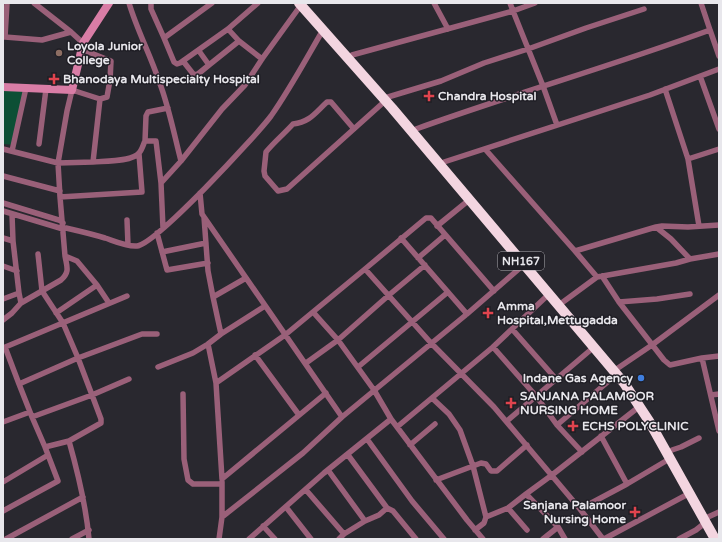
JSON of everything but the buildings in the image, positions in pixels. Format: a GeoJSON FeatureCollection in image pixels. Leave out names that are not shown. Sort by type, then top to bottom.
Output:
{"type":"FeatureCollection","features":[{"type":"Feature","properties":{"kind":"highway","name":"NH167"},"geometry":{"type":"LineString","coordinates":[[302,4],[323,30],[350,57]]}},
{"type":"Feature","properties":{"kind":"highway","name":"NH167"},"geometry":{"type":"LineString","coordinates":[[302,4],[387,99],[469,200],[563,302],[617,371],[671,454],[690,493],[719,537]]}},
{"type":"Feature","properties":{"kind":"highway","name":"NH167"},"geometry":{"type":"LineString","coordinates":[[387,99],[416,129],[444,162],[526,263],[549,294],[594,347],[644,402],[707,520],[715,539]]}},
{"type":"Feature","properties":{"kind":"street"},"geometry":{"type":"LineString","coordinates":[[7,3],[4,37],[42,40],[71,32]]}},
{"type":"Feature","properties":{"kind":"street"},"geometry":{"type":"LineString","coordinates":[[3,87],[72,90],[100,99],[107,97],[111,61],[82,46],[71,32],[34,3]]}},
{"type":"Feature","properties":{"kind":"street"},"geometry":{"type":"LineString","coordinates":[[3,320],[21,304],[66,275],[68,269],[65,256],[65,228],[62,221],[58,163],[67,111],[82,46],[109,3]]}},
{"type":"Feature","properties":{"kind":"street"},"geometry":{"type":"LineString","coordinates":[[129,3],[160,82],[181,161]]}},
{"type":"Feature","properties":{"kind":"street"},"geometry":{"type":"LineString","coordinates":[[151,3],[152,9],[174,62],[177,64],[228,29],[258,3]]}},
{"type":"Feature","properties":{"kind":"street"},"geometry":{"type":"LineString","coordinates":[[164,38],[212,3]]}},
{"type":"Feature","properties":{"kind":"street"},"geometry":{"type":"LineString","coordinates":[[434,3],[448,29]]}},
{"type":"Feature","properties":{"kind":"street"},"geometry":{"type":"LineString","coordinates":[[510,3],[544,86],[557,125]]}},
{"type":"Feature","properties":{"kind":"street"},"geometry":{"type":"LineString","coordinates":[[350,57],[513,11],[535,3]]}},
{"type":"Feature","properties":{"kind":"street"},"geometry":{"type":"LineString","coordinates":[[701,3],[719,56]]}},
{"type":"Feature","properties":{"kind":"street"},"geometry":{"type":"LineString","coordinates":[[161,183],[181,161],[222,109],[245,85],[302,4]]}},
{"type":"Feature","properties":{"kind":"street"},"geometry":{"type":"LineString","coordinates":[[354,129],[331,102],[327,102],[306,121],[301,124],[293,124],[267,150],[264,171],[265,176],[278,191],[288,189],[354,129],[387,99],[442,81],[484,64],[586,28],[644,9]]}},
{"type":"Feature","properties":{"kind":"street"},"geometry":{"type":"LineString","coordinates":[[228,29],[239,41],[262,59]]}},
{"type":"Feature","properties":{"kind":"street"},"geometry":{"type":"LineString","coordinates":[[3,211],[128,245],[137,246],[146,242],[163,228],[221,172],[270,116],[323,30]]}},
{"type":"Feature","properties":{"kind":"street"},"geometry":{"type":"LineString","coordinates":[[416,129],[477,107],[650,52],[710,30]]}},
{"type":"Feature","properties":{"kind":"street"},"geometry":{"type":"LineString","coordinates":[[183,61],[194,75],[200,72],[239,41]]}},
{"type":"Feature","properties":{"kind":"street"},"geometry":{"type":"LineString","coordinates":[[198,51],[209,65]]}},
{"type":"Feature","properties":{"kind":"street"},"geometry":{"type":"LineString","coordinates":[[444,162],[665,89],[719,69]]}},
{"type":"Feature","properties":{"kind":"street"},"geometry":{"type":"LineString","coordinates":[[700,76],[717,115],[719,129]]}},
{"type":"Feature","properties":{"kind":"street"},"geometry":{"type":"LineString","coordinates":[[12,150],[26,88]]}},
{"type":"Feature","properties":{"kind":"street"},"geometry":{"type":"LineString","coordinates":[[39,144],[46,89]]}},
{"type":"Feature","properties":{"kind":"street"},"geometry":{"type":"LineString","coordinates":[[665,89],[688,160],[699,226]]}},
{"type":"Feature","properties":{"kind":"street"},"geometry":{"type":"LineString","coordinates":[[93,162],[100,99]]}},
{"type":"Feature","properties":{"kind":"street"},"geometry":{"type":"LineString","coordinates":[[3,176],[60,194],[142,192],[139,154],[145,141],[147,113],[168,108]]}},
{"type":"Feature","properties":{"kind":"street"},"geometry":{"type":"LineString","coordinates":[[145,141],[156,141],[161,183],[163,228]]}},
{"type":"Feature","properties":{"kind":"street"},"geometry":{"type":"LineString","coordinates":[[3,148],[58,163],[125,159],[139,154]]}},
{"type":"Feature","properties":{"kind":"street"},"geometry":{"type":"LineString","coordinates":[[485,149],[599,277],[664,360],[672,365],[702,358],[719,356]]}},
{"type":"Feature","properties":{"kind":"street"},"geometry":{"type":"LineString","coordinates":[[688,160],[719,149]]}},
{"type":"Feature","properties":{"kind":"street"},"geometry":{"type":"LineString","coordinates":[[200,193],[202,214],[342,417]]}},
{"type":"Feature","properties":{"kind":"street"},"geometry":{"type":"LineString","coordinates":[[437,226],[469,200]]}},
{"type":"Feature","properties":{"kind":"street"},"geometry":{"type":"LineString","coordinates":[[3,203],[62,221]]}},
{"type":"Feature","properties":{"kind":"street"},"geometry":{"type":"LineString","coordinates":[[12,214],[13,241],[21,304]]}},
{"type":"Feature","properties":{"kind":"street"},"geometry":{"type":"LineString","coordinates":[[204,217],[208,263],[213,297],[221,334]]}},
{"type":"Feature","properties":{"kind":"street"},"geometry":{"type":"LineString","coordinates":[[216,383],[285,335],[426,218],[431,218],[494,291]]}},
{"type":"Feature","properties":{"kind":"street"},"geometry":{"type":"LineString","coordinates":[[127,220],[128,245]]}},
{"type":"Feature","properties":{"kind":"street"},"geometry":{"type":"LineString","coordinates":[[575,251],[656,227],[719,225]]}},
{"type":"Feature","properties":{"kind":"street"},"geometry":{"type":"LineString","coordinates":[[656,227],[690,259]]}},
{"type":"Feature","properties":{"kind":"street"},"geometry":{"type":"LineString","coordinates":[[157,233],[167,270],[208,263]]}},
{"type":"Feature","properties":{"kind":"street"},"geometry":{"type":"LineString","coordinates":[[418,258],[445,235]]}},
{"type":"Feature","properties":{"kind":"street"},"geometry":{"type":"LineString","coordinates":[[3,238],[13,241]]}},
{"type":"Feature","properties":{"kind":"street"},"geometry":{"type":"LineString","coordinates":[[401,238],[467,314]]}},
{"type":"Feature","properties":{"kind":"street"},"geometry":{"type":"LineString","coordinates":[[162,252],[206,243]]}},
{"type":"Feature","properties":{"kind":"street"},"geometry":{"type":"LineString","coordinates":[[38,254],[42,291],[63,323],[101,419],[101,423],[69,441],[45,447]]}},
{"type":"Feature","properties":{"kind":"street"},"geometry":{"type":"LineString","coordinates":[[563,302],[599,277],[719,254]]}},
{"type":"Feature","properties":{"kind":"street"},"geometry":{"type":"LineString","coordinates":[[65,256],[77,261],[97,285],[109,303]]}},
{"type":"Feature","properties":{"kind":"street"},"geometry":{"type":"LineString","coordinates":[[222,517],[303,453],[342,417],[467,314],[526,263]]}},
{"type":"Feature","properties":{"kind":"street"},"geometry":{"type":"LineString","coordinates":[[306,363],[338,340],[389,294],[425,265]]}},
{"type":"Feature","properties":{"kind":"street"},"geometry":{"type":"LineString","coordinates":[[3,266],[17,271]]}},
{"type":"Feature","properties":{"kind":"street"},"geometry":{"type":"LineString","coordinates":[[365,269],[389,294],[431,343],[494,407],[580,508],[602,538],[690,493]]}},
{"type":"Feature","properties":{"kind":"street"},"geometry":{"type":"LineString","coordinates":[[213,297],[246,278]]}},
{"type":"Feature","properties":{"kind":"street"},"geometry":{"type":"LineString","coordinates":[[56,313],[97,285]]}},
{"type":"Feature","properties":{"kind":"street"},"geometry":{"type":"LineString","coordinates":[[358,367],[448,292]]}},
{"type":"Feature","properties":{"kind":"street"},"geometry":{"type":"LineString","coordinates":[[3,299],[19,293]]}},
{"type":"Feature","properties":{"kind":"street"},"geometry":{"type":"LineString","coordinates":[[397,427],[493,347],[549,294]]}},
{"type":"Feature","properties":{"kind":"street"},"geometry":{"type":"LineString","coordinates":[[619,302],[657,299],[690,294]]}},
{"type":"Feature","properties":{"kind":"street"},"geometry":{"type":"LineString","coordinates":[[557,425],[617,371],[719,295]]}},
{"type":"Feature","properties":{"kind":"street"},"geometry":{"type":"LineString","coordinates":[[3,511],[58,481],[4,348],[127,296]]}},
{"type":"Feature","properties":{"kind":"street"},"geometry":{"type":"LineString","coordinates":[[158,367],[194,353],[265,306]]}},
{"type":"Feature","properties":{"kind":"street"},"geometry":{"type":"LineString","coordinates":[[313,312],[338,340],[374,390],[391,419],[436,480],[483,539]]}},
{"type":"Feature","properties":{"kind":"street"},"geometry":{"type":"LineString","coordinates":[[512,329],[556,379]]}},
{"type":"Feature","properties":{"kind":"street"},"geometry":{"type":"LineString","coordinates":[[19,384],[78,358],[142,334],[157,334]]}},
{"type":"Feature","properties":{"kind":"street"},"geometry":{"type":"LineString","coordinates":[[208,344],[216,383],[222,482],[222,517],[219,539]]}},
{"type":"Feature","properties":{"kind":"street"},"geometry":{"type":"LineString","coordinates":[[493,347],[536,396],[557,425],[582,452]]}},
{"type":"Feature","properties":{"kind":"street"},"geometry":{"type":"LineString","coordinates":[[507,422],[594,347]]}},
{"type":"Feature","properties":{"kind":"street"},"geometry":{"type":"LineString","coordinates":[[255,355],[299,415]]}},
{"type":"Feature","properties":{"kind":"street"},"geometry":{"type":"LineString","coordinates":[[702,358],[719,431]]}},
{"type":"Feature","properties":{"kind":"street"},"geometry":{"type":"LineString","coordinates":[[3,422],[92,395],[129,379]]}},
{"type":"Feature","properties":{"kind":"street"},"geometry":{"type":"LineString","coordinates":[[183,394],[184,459],[188,480],[193,484],[222,482],[326,392]]}},
{"type":"Feature","properties":{"kind":"street"},"geometry":{"type":"LineString","coordinates":[[711,395],[719,394]]}},
{"type":"Feature","properties":{"kind":"street"},"geometry":{"type":"LineString","coordinates":[[432,398],[449,414],[460,430],[473,466],[486,517],[484,523],[475,530]]}},
{"type":"Feature","properties":{"kind":"street"},"geometry":{"type":"LineString","coordinates":[[486,517],[508,508],[640,406]]}},
{"type":"Feature","properties":{"kind":"street"},"geometry":{"type":"LineString","coordinates":[[249,539],[328,470],[391,419]]}},
{"type":"Feature","properties":{"kind":"street"},"geometry":{"type":"LineString","coordinates":[[410,445],[435,424]]}},
{"type":"Feature","properties":{"kind":"street"},"geometry":{"type":"LineString","coordinates":[[601,436],[627,484]]}},
{"type":"Feature","properties":{"kind":"street"},"geometry":{"type":"LineString","coordinates":[[367,438],[412,501],[444,539]]}},
{"type":"Feature","properties":{"kind":"street"},"geometry":{"type":"LineString","coordinates":[[580,508],[627,484],[681,447],[699,438]]}},
{"type":"Feature","properties":{"kind":"street"},"geometry":{"type":"LineString","coordinates":[[69,441],[79,476],[90,539]]}},
{"type":"Feature","properties":{"kind":"street"},"geometry":{"type":"LineString","coordinates":[[436,480],[484,463],[491,471],[497,471],[527,445]]}},
{"type":"Feature","properties":{"kind":"street"},"geometry":{"type":"LineString","coordinates":[[3,482],[48,455]]}},
{"type":"Feature","properties":{"kind":"street"},"geometry":{"type":"LineString","coordinates":[[348,455],[387,508],[393,511],[416,539]]}},
{"type":"Feature","properties":{"kind":"street"},"geometry":{"type":"LineString","coordinates":[[328,470],[365,520]]}},
{"type":"Feature","properties":{"kind":"street"},"geometry":{"type":"LineString","coordinates":[[306,490],[344,534]]}},
{"type":"Feature","properties":{"kind":"street"},"geometry":{"type":"LineString","coordinates":[[526,494],[558,527],[565,539]]}},
{"type":"Feature","properties":{"kind":"street"},"geometry":{"type":"LineString","coordinates":[[7,539],[83,498]]}},
{"type":"Feature","properties":{"kind":"street"},"geometry":{"type":"LineString","coordinates":[[286,507],[311,539]]}},
{"type":"Feature","properties":{"kind":"street"},"geometry":{"type":"LineString","coordinates":[[339,539],[365,520],[379,515],[387,508]]}},
{"type":"Feature","properties":{"kind":"street"},"geometry":{"type":"LineString","coordinates":[[508,508],[527,530]]}},
{"type":"Feature","properties":{"kind":"street"},"geometry":{"type":"LineString","coordinates":[[679,539],[696,530],[719,512]]}},
{"type":"Feature","properties":{"kind":"street"},"geometry":{"type":"LineString","coordinates":[[263,526],[274,539]]}},
{"type":"Feature","properties":{"kind":"street"},"geometry":{"type":"LineString","coordinates":[[543,539],[558,527]]}},
{"type":"Feature","properties":{"kind":"street"},"geometry":{"type":"LineString","coordinates":[[72,539],[88,530]]}},
{"type":"Feature","properties":{"kind":"green space"},"geometry":{"type":"Polygon","coordinates":[[[3,90],[24,90],[15,145],[3,144],[3,90]]]}},
{"type":"Feature","properties":{"kind":"place","name":"Loyola Junior College"},"geometry":{"type":"Point","coordinates":[59,53]}},
{"type":"Feature","properties":{"kind":"place","name":"Bhanodaya Multispecialty Hospital"},"geometry":{"type":"Point","coordinates":[54,79]}},
{"type":"Feature","properties":{"kind":"place","name":"Chandra Hospital"},"geometry":{"type":"Point","coordinates":[429,96]}},
{"type":"Feature","properties":{"kind":"place","name":"Amma Hospital,Mettugadda"},"geometry":{"type":"Point","coordinates":[488,313]}},
{"type":"Feature","properties":{"kind":"place","name":"Indane Gas Agency"},"geometry":{"type":"Point","coordinates":[641,378]}},
{"type":"Feature","properties":{"kind":"place","name":"SANJANA PALAMOOR NURSING HOME"},"geometry":{"type":"Point","coordinates":[511,403]}},
{"type":"Feature","properties":{"kind":"place","name":"ECHS POLYCLINIC"},"geometry":{"type":"Point","coordinates":[573,426]}},
{"type":"Feature","properties":{"kind":"place","name":"Sanjana Palamoor Nursing Home"},"geometry":{"type":"Point","coordinates":[635,512]}}]}
